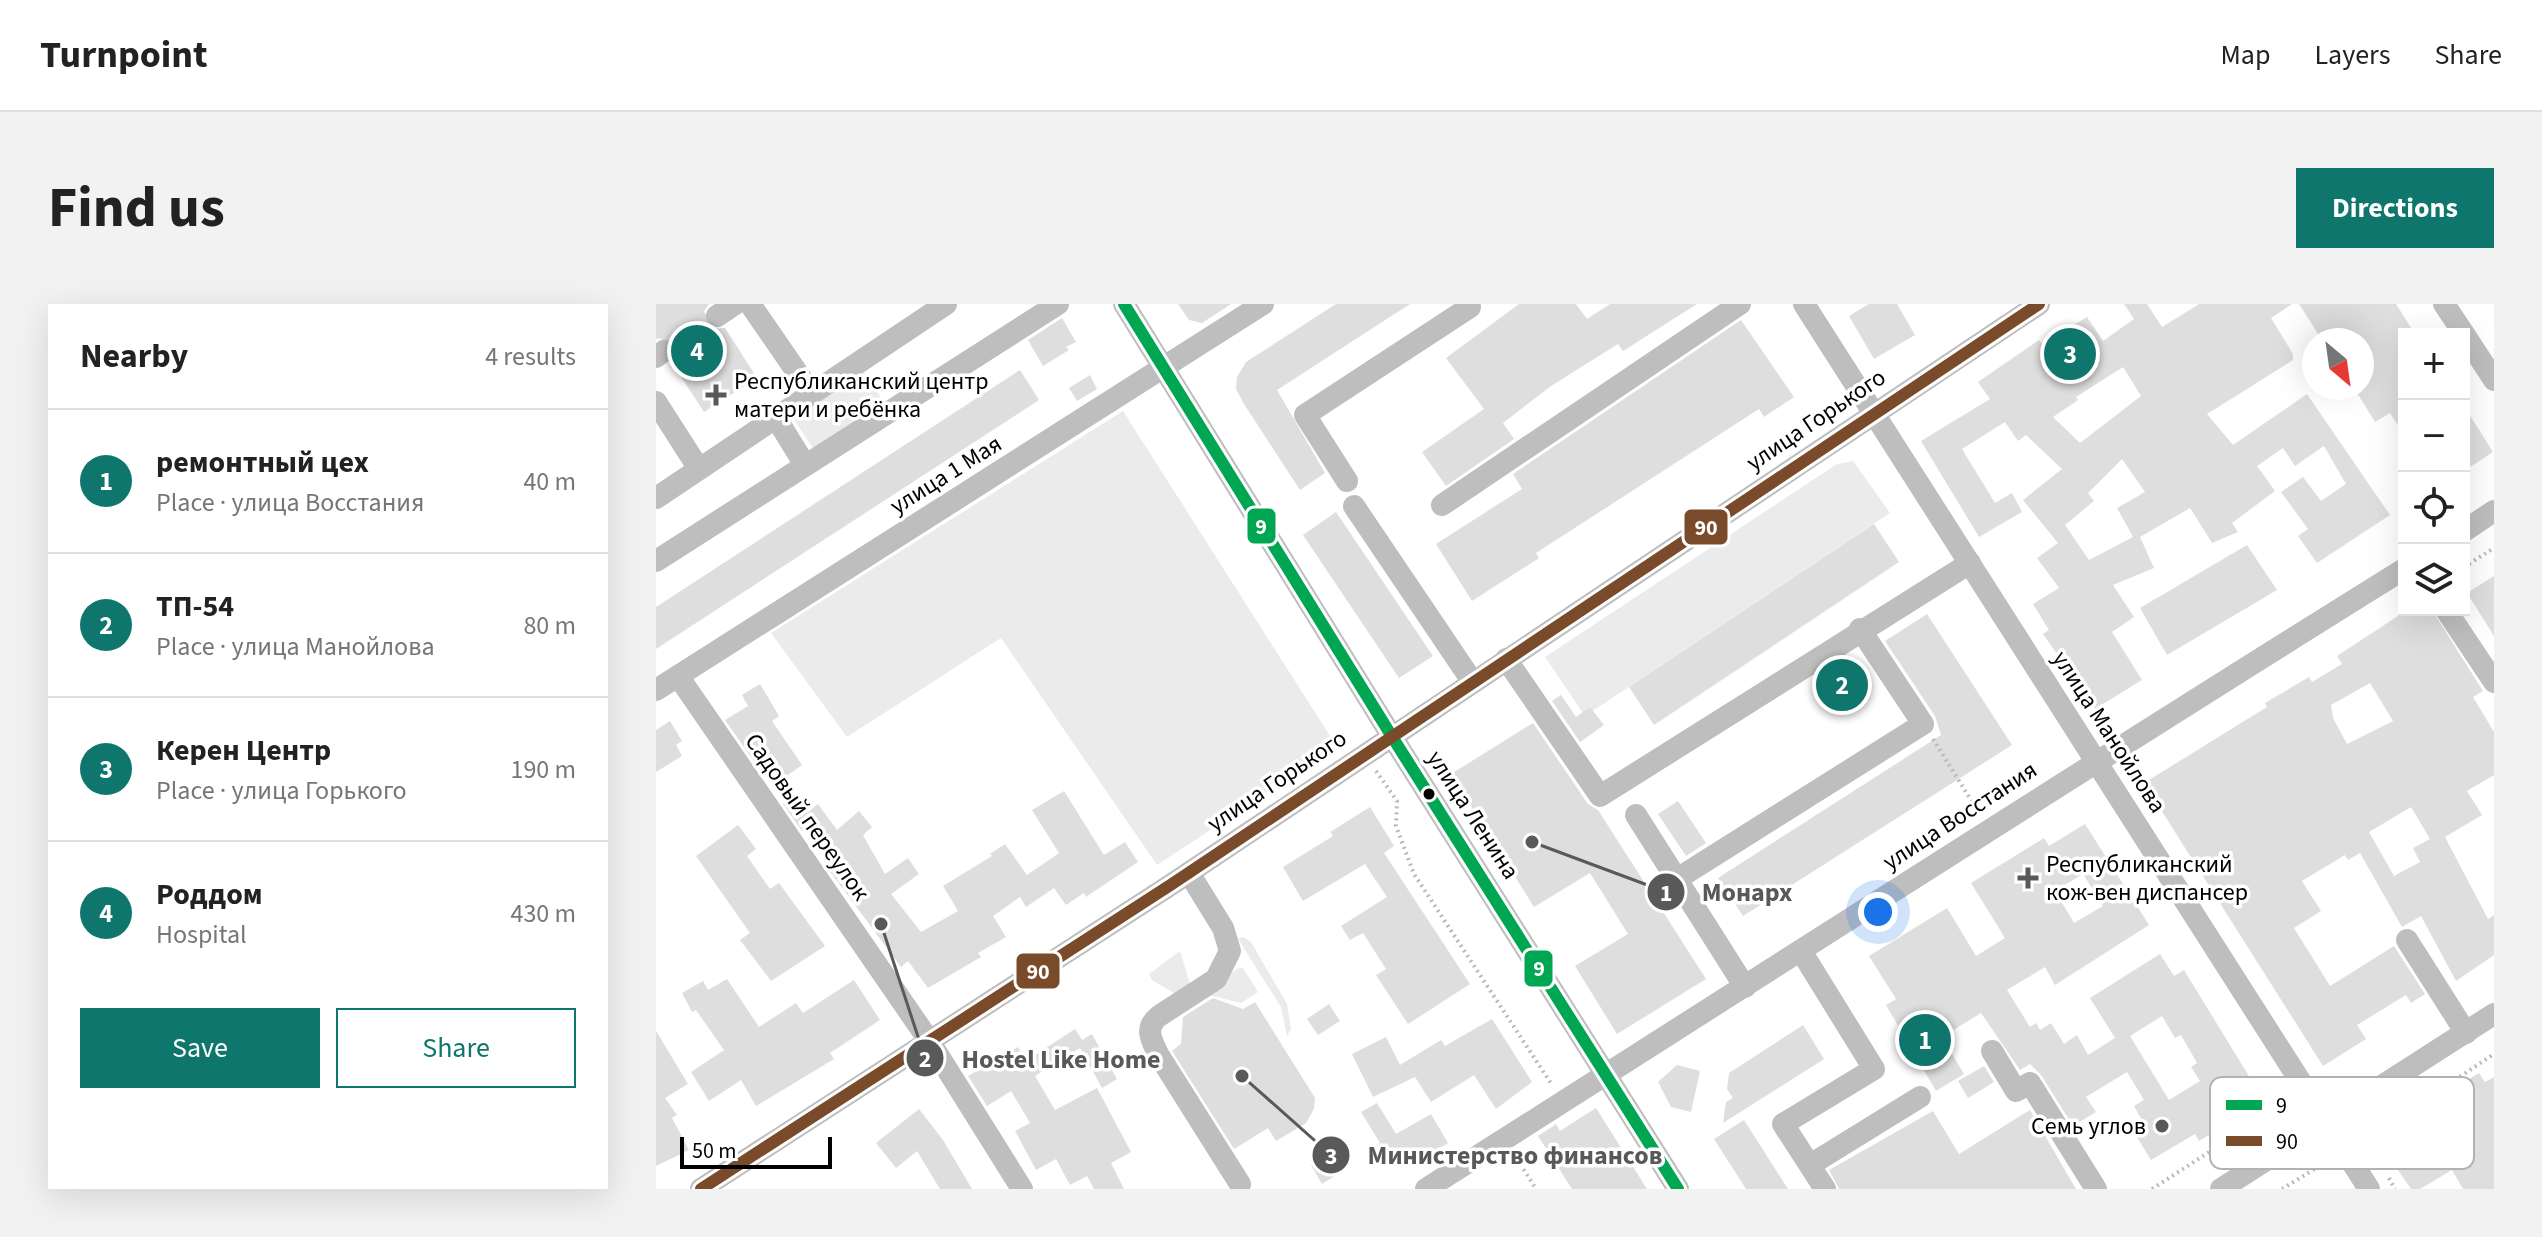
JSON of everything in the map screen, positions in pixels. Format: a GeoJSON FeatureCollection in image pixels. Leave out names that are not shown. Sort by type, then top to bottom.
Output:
{"type":"FeatureCollection","features":[{"type":"Feature","properties":{"kind":"street"},"geometry":{"type":"LineString","coordinates":[[750,304],[812,394]]}},
{"type":"Feature","properties":{"kind":"street"},"geometry":{"type":"LineString","coordinates":[[656,498],[946,304]]}},
{"type":"Feature","properties":{"kind":"street"},"geometry":{"type":"LineString","coordinates":[[656,561],[1058,304]]}},
{"type":"Feature","properties":{"kind":"street","name":"улица Ленина"},"geometry":{"type":"LineString","coordinates":[[1124,304],[1678,1189]]}},
{"type":"Feature","properties":{"kind":"street","name":"улица 1 Мая"},"geometry":{"type":"LineString","coordinates":[[656,690],[1263,304]]}},
{"type":"Feature","properties":{"kind":"street"},"geometry":{"type":"LineString","coordinates":[[1347,481],[1305,415],[1470,307],[1468,304]]}},
{"type":"Feature","properties":{"kind":"street"},"geometry":{"type":"LineString","coordinates":[[1442,505],[1740,304]]}},
{"type":"Feature","properties":{"kind":"street","name":"улица Манойлова"},"geometry":{"type":"LineString","coordinates":[[1804,304],[2299,1077]]}},
{"type":"Feature","properties":{"kind":"street","name":"улица Горького"},"geometry":{"type":"LineString","coordinates":[[701,1189],[1189,873],[2039,304]]}},
{"type":"Feature","properties":{"kind":"street"},"geometry":{"type":"LineString","coordinates":[[2444,304],[2460,328]]}},
{"type":"Feature","properties":{"kind":"street"},"geometry":{"type":"LineString","coordinates":[[2470,343],[2494,380]]}},
{"type":"Feature","properties":{"kind":"street"},"geometry":{"type":"LineString","coordinates":[[656,402],[699,469]]}},
{"type":"Feature","properties":{"kind":"street"},"geometry":{"type":"LineString","coordinates":[[776,418],[805,465]]}},
{"type":"Feature","properties":{"kind":"street"},"geometry":{"type":"LineString","coordinates":[[1354,506],[1472,681]]}},
{"type":"Feature","properties":{"kind":"street"},"geometry":{"type":"LineString","coordinates":[[2470,527],[2494,511]]}},
{"type":"Feature","properties":{"kind":"street"},"geometry":{"type":"LineString","coordinates":[[1506,659],[1600,796],[1860,629],[1970,563]]}},
{"type":"Feature","properties":{"kind":"street","name":"улица Восстания"},"geometry":{"type":"LineString","coordinates":[[1426,1189],[1450,1182],[1563,1100],[1745,987],[1988,828],[2398,573]]}},
{"type":"Feature","properties":{"kind":"street"},"geometry":{"type":"LineString","coordinates":[[2450,616],[2494,682]]}},
{"type":"Feature","properties":{"kind":"street"},"geometry":{"type":"LineString","coordinates":[[1677,879],[1923,724],[1860,629]]}},
{"type":"Feature","properties":{"kind":"street","name":"Садовый переулок"},"geometry":{"type":"LineString","coordinates":[[678,676],[930,1042],[1022,1189]]}},
{"type":"Feature","properties":{"kind":"street"},"geometry":{"type":"LineString","coordinates":[[1636,815],[1745,987]]}},
{"type":"Feature","properties":{"kind":"street"},"geometry":{"type":"LineString","coordinates":[[1189,873],[1223,928],[1230,951],[1216,979],[1151,1022],[1149,1033],[1158,1054],[1240,1184]]}},
{"type":"Feature","properties":{"kind":"street"},"geometry":{"type":"LineString","coordinates":[[2407,940],[2466,1033]]}},
{"type":"Feature","properties":{"kind":"street"},"geometry":{"type":"LineString","coordinates":[[1801,951],[1874,1069],[1783,1124],[1825,1189]]}},
{"type":"Feature","properties":{"kind":"street"},"geometry":{"type":"LineString","coordinates":[[2398,1077],[2494,1014]]}},
{"type":"Feature","properties":{"kind":"street"},"geometry":{"type":"LineString","coordinates":[[1992,1051],[2016,1091],[2030,1083],[2096,1189]]}},
{"type":"Feature","properties":{"kind":"street"},"geometry":{"type":"LineString","coordinates":[[1810,1165],[1920,1097]]}},
{"type":"Feature","properties":{"kind":"street"},"geometry":{"type":"LineString","coordinates":[[2221,1189],[2253,1169]]}},
{"type":"Feature","properties":{"kind":"street","name":"улица Манойлова"},"geometry":{"type":"LineString","coordinates":[[2357,1169],[2369,1189]]}},
{"type":"Feature","properties":{"kind":"path"},"geometry":{"type":"LineString","coordinates":[[2470,563],[2494,548]]}},
{"type":"Feature","properties":{"kind":"path"},"geometry":{"type":"LineString","coordinates":[[1923,724],[1988,828]]}},
{"type":"Feature","properties":{"kind":"path"},"geometry":{"type":"LineString","coordinates":[[1380,771],[1397,801],[1396,826],[1414,874],[1563,1100]]}},
{"type":"Feature","properties":{"kind":"path"},"geometry":{"type":"LineString","coordinates":[[2458,1077],[2494,1054]]}},
{"type":"Feature","properties":{"kind":"path"},"geometry":{"type":"LineString","coordinates":[[1510,1147],[1536,1189]]}},
{"type":"Feature","properties":{"kind":"path"},"geometry":{"type":"LineString","coordinates":[[2152,1189],[2210,1151]]}},
{"type":"Feature","properties":{"kind":"path"},"geometry":{"type":"LineString","coordinates":[[2282,1189],[2314,1169]]}},
{"type":"Feature","properties":{"kind":"shaded area"},"geometry":{"type":"Polygon","coordinates":[[[864,372],[885,404],[814,450],[793,418],[864,372]]]}},
{"type":"Feature","properties":{"kind":"shaded area"},"geometry":{"type":"Polygon","coordinates":[[[1123,411],[1337,747],[1157,865],[1001,638],[847,737],[771,633],[1123,411]]]}},
{"type":"Feature","properties":{"kind":"shaded area"},"geometry":{"type":"Polygon","coordinates":[[[1853,461],[1890,513],[1585,716],[1545,657],[1837,464],[1853,461]]]}},
{"type":"Feature","properties":{"kind":"shaded area"},"geometry":{"type":"Polygon","coordinates":[[[1243,937],[1251,942],[1287,1004],[1291,1029],[1287,1036],[1281,1007],[1238,939],[1243,937]]]}},
{"type":"Feature","properties":{"kind":"shaded area"},"geometry":{"type":"Polygon","coordinates":[[[1180,951],[1191,987],[1177,995],[1152,980],[1149,974],[1180,951]]]}},
{"type":"Feature","properties":{"kind":"shaded area"},"geometry":{"type":"Polygon","coordinates":[[[1243,968],[1258,992],[1241,1003],[1208,995],[1204,990],[1243,968]]]}},
{"type":"Feature","properties":{"kind":"building"},"geometry":{"type":"Polygon","coordinates":[[[656,304],[709,304],[704,311],[705,323],[712,329],[725,328],[757,378],[704,412],[672,363],[677,356],[676,343],[669,338],[656,339],[656,304]]]}},
{"type":"Feature","properties":{"kind":"building"},"geometry":{"type":"Polygon","coordinates":[[[1178,304],[1231,304],[1202,323],[1189,320],[1178,304]]]}},
{"type":"Feature","properties":{"kind":"building"},"geometry":{"type":"Polygon","coordinates":[[[1336,304],[1410,304],[1277,390],[1325,473],[1300,490],[1244,404],[1236,389],[1237,377],[1246,362],[1336,304]]]}},
{"type":"Feature","properties":{"kind":"building"},"geometry":{"type":"Polygon","coordinates":[[[1519,304],[1576,304],[1587,319],[1610,304],[1697,304],[1623,351],[1618,344],[1551,386],[1503,423],[1514,439],[1446,486],[1422,452],[1484,409],[1446,358],[1519,304]]]}},
{"type":"Feature","properties":{"kind":"building"},"geometry":{"type":"Polygon","coordinates":[[[1869,304],[1897,304],[1915,335],[1874,359],[1849,316],[1869,304]]]}},
{"type":"Feature","properties":{"kind":"building"},"geometry":{"type":"Polygon","coordinates":[[[2124,304],[2147,304],[2162,327],[2199,304],[2292,304],[2271,318],[2293,354],[2293,360],[2207,414],[2233,445],[2302,397],[2302,400],[2311,400],[2390,515],[2317,563],[2298,536],[2308,529],[2281,492],[2303,477],[2321,501],[2346,484],[2324,446],[2295,466],[2283,448],[2257,466],[2275,491],[2232,523],[2238,532],[2212,543],[2190,508],[2140,537],[2154,568],[2113,585],[2134,617],[2112,632],[2142,680],[2095,709],[2043,634],[2049,630],[2033,604],[2059,588],[2037,558],[2058,543],[2023,500],[2062,469],[2026,435],[2018,441],[2005,422],[1962,449],[1995,503],[2012,493],[2022,512],[1979,537],[1921,441],[1990,399],[1978,382],[2039,340],[2042,344],[2087,317],[2103,341],[2134,319],[2124,304]],[[2123,367],[2076,397],[2078,400],[2053,417],[2080,443],[2141,396],[2123,367]],[[2122,459],[2088,493],[2094,501],[2065,525],[2089,560],[2133,537],[2117,508],[2145,492],[2122,459]]]}},
{"type":"Feature","properties":{"kind":"building"},"geometry":{"type":"Polygon","coordinates":[[[2299,304],[2396,304],[2411,328],[2398,328],[2398,426],[2390,413],[2375,422],[2361,400],[2374,400],[2374,328],[2314,328],[2299,304]]]}},
{"type":"Feature","properties":{"kind":"building"},"geometry":{"type":"Polygon","coordinates":[[[1062,318],[1076,342],[1043,366],[1028,340],[1062,318]]]}},
{"type":"Feature","properties":{"kind":"building"},"geometry":{"type":"Polygon","coordinates":[[[1741,320],[1794,397],[1764,417],[1759,409],[1536,553],[1539,558],[1472,601],[1436,544],[1522,489],[1513,474],[1741,320]]]}},
{"type":"Feature","properties":{"kind":"building"},"geometry":{"type":"Polygon","coordinates":[[[1020,370],[1039,400],[656,649],[656,607],[1020,370]]]}},
{"type":"Feature","properties":{"kind":"building"},"geometry":{"type":"Polygon","coordinates":[[[1090,375],[1097,389],[1077,401],[1069,388],[1090,375]]]}},
{"type":"Feature","properties":{"kind":"building"},"geometry":{"type":"Polygon","coordinates":[[[2470,416],[2493,452],[2470,467],[2470,416]]]}},
{"type":"Feature","properties":{"kind":"building"},"geometry":{"type":"Polygon","coordinates":[[[1336,512],[1433,656],[1399,678],[1303,535],[1336,512]]]}},
{"type":"Feature","properties":{"kind":"building"},"geometry":{"type":"Polygon","coordinates":[[[1874,524],[1899,562],[1654,725],[1629,687],[1874,524]]]}},
{"type":"Feature","properties":{"kind":"building"},"geometry":{"type":"Polygon","coordinates":[[[2247,545],[2277,590],[2167,655],[2140,608],[2247,545]]]}},
{"type":"Feature","properties":{"kind":"building"},"geometry":{"type":"Polygon","coordinates":[[[2494,576],[2494,636],[2470,598],[2470,591],[2494,576]]]}},
{"type":"Feature","properties":{"kind":"building"},"geometry":{"type":"Polygon","coordinates":[[[1927,614],[2012,745],[1743,916],[1718,878],[1941,735],[1935,716],[1885,641],[1927,614]]]}},
{"type":"Feature","properties":{"kind":"building"},"geometry":{"type":"Polygon","coordinates":[[[2398,616],[2436,616],[2483,691],[2473,697],[2494,732],[2494,775],[2467,791],[2482,815],[2445,837],[2488,919],[2494,915],[2494,955],[2456,981],[2421,916],[2402,927],[2360,853],[2348,860],[2345,855],[2302,881],[2321,911],[2294,928],[2330,986],[2394,946],[2425,994],[2411,1003],[2406,995],[2357,1025],[2366,1039],[2323,1066],[2144,783],[2267,707],[2265,703],[2309,677],[2312,682],[2342,664],[2337,656],[2398,616]],[[2370,683],[2331,705],[2333,718],[2347,744],[2393,721],[2370,683]],[[2411,807],[2369,832],[2394,876],[2420,862],[2413,848],[2430,839],[2411,807]]]}},
{"type":"Feature","properties":{"kind":"building"},"geometry":{"type":"Polygon","coordinates":[[[1856,662],[1869,684],[1827,708],[1815,686],[1856,662]]]}},
{"type":"Feature","properties":{"kind":"building"},"geometry":{"type":"Polygon","coordinates":[[[760,684],[779,716],[772,721],[802,765],[775,784],[764,767],[760,770],[725,720],[748,706],[742,695],[760,684]]]}},
{"type":"Feature","properties":{"kind":"building"},"geometry":{"type":"Polygon","coordinates":[[[1561,695],[1576,717],[1590,707],[1604,725],[1580,742],[1552,701],[1561,695]]]}},
{"type":"Feature","properties":{"kind":"building"},"geometry":{"type":"Polygon","coordinates":[[[670,721],[682,741],[676,745],[682,756],[656,772],[656,730],[670,721]]]}},
{"type":"Feature","properties":{"kind":"building"},"geometry":{"type":"Polygon","coordinates":[[[1533,723],[1588,804],[1598,810],[1706,979],[1617,1034],[1575,966],[1628,934],[1590,873],[1534,907],[1451,774],[1533,723]]]}},
{"type":"Feature","properties":{"kind":"building"},"geometry":{"type":"Polygon","coordinates":[[[1064,791],[1104,855],[1125,842],[1138,862],[1086,897],[1084,893],[1066,905],[1054,888],[1026,907],[1020,897],[993,916],[1006,937],[978,953],[981,957],[928,988],[908,961],[901,967],[826,866],[832,862],[805,829],[802,831],[783,804],[794,796],[807,813],[818,804],[837,830],[859,811],[872,827],[863,835],[885,874],[908,858],[919,874],[891,894],[921,932],[958,911],[943,886],[992,856],[990,854],[1005,844],[1027,875],[1059,853],[1032,810],[1064,791]]]}},
{"type":"Feature","properties":{"kind":"building"},"geometry":{"type":"Polygon","coordinates":[[[1678,801],[1706,843],[1686,856],[1658,814],[1678,801]]]}},
{"type":"Feature","properties":{"kind":"building"},"geometry":{"type":"Polygon","coordinates":[[[1370,807],[1394,846],[1384,853],[1470,984],[1408,1024],[1376,975],[1386,969],[1363,933],[1350,940],[1341,926],[1387,897],[1365,864],[1303,901],[1283,867],[1333,836],[1330,832],[1370,807]]]}},
{"type":"Feature","properties":{"kind":"building"},"geometry":{"type":"Polygon","coordinates":[[[2085,824],[2149,925],[2055,985],[2045,967],[2007,990],[2030,1027],[2036,1023],[2040,1030],[2051,1023],[2064,1044],[2077,1035],[2088,1055],[2115,1038],[2090,998],[2160,954],[2174,976],[2184,970],[2249,1077],[2210,1077],[2210,1135],[2199,1141],[2195,1134],[2151,1160],[2132,1129],[2143,1122],[2134,1106],[2144,1100],[2127,1072],[2086,1097],[2096,1112],[2073,1126],[2041,1075],[2030,1064],[2020,1070],[1981,1013],[1942,1037],[1964,1074],[1936,1091],[1886,1005],[1896,999],[1869,956],[1947,908],[1976,956],[2005,938],[1971,883],[2044,838],[2049,846],[2085,824]],[[2083,874],[2055,891],[2074,923],[2103,906],[2083,874]],[[2162,1016],[2130,1036],[2169,1100],[2200,1081],[2191,1067],[2197,1063],[2181,1035],[2175,1038],[2162,1016]]]}},
{"type":"Feature","properties":{"kind":"building"},"geometry":{"type":"Polygon","coordinates":[[[738,825],[756,849],[747,856],[770,889],[779,883],[825,946],[771,981],[740,940],[750,933],[696,856],[738,825]]]}},
{"type":"Feature","properties":{"kind":"building"},"geometry":{"type":"Polygon","coordinates":[[[727,979],[759,1027],[796,1003],[803,1013],[854,980],[880,1020],[830,1053],[834,1059],[756,1106],[741,1080],[709,1101],[691,1072],[724,1050],[696,1010],[692,1012],[682,993],[703,981],[708,990],[727,979]]]}},
{"type":"Feature","properties":{"kind":"building"},"geometry":{"type":"Polygon","coordinates":[[[1213,998],[1243,1009],[1255,1002],[1315,1098],[1314,1109],[1306,1123],[1276,1141],[1268,1128],[1234,1149],[1172,1051],[1181,1044],[1183,1017],[1213,998]]]}},
{"type":"Feature","properties":{"kind":"building"},"geometry":{"type":"Polygon","coordinates":[[[1329,1004],[1340,1021],[1318,1035],[1307,1019],[1329,1004]]]}},
{"type":"Feature","properties":{"kind":"building"},"geometry":{"type":"Polygon","coordinates":[[[1492,1019],[1532,1082],[1496,1109],[1474,1075],[1431,1102],[1415,1077],[1373,1097],[1352,1054],[1386,1037],[1400,1065],[1441,1040],[1445,1046],[1492,1019]]]}},
{"type":"Feature","properties":{"kind":"building"},"geometry":{"type":"Polygon","coordinates":[[[1803,1025],[1824,1059],[1723,1123],[1726,1102],[1733,1098],[1727,1089],[1729,1073],[1803,1025]]]}},
{"type":"Feature","properties":{"kind":"building"},"geometry":{"type":"Polygon","coordinates":[[[1075,1029],[1082,1040],[1092,1034],[1117,1079],[1102,1088],[1080,1048],[1035,1076],[1055,1110],[1097,1088],[1131,1152],[1111,1163],[1124,1189],[1094,1189],[1087,1176],[1070,1185],[1056,1159],[1036,1170],[1015,1131],[1030,1123],[1011,1091],[987,1106],[968,1076],[1018,1047],[1026,1061],[1075,1029]]]}},
{"type":"Feature","properties":{"kind":"building"},"geometry":{"type":"Polygon","coordinates":[[[656,1031],[688,1084],[665,1098],[677,1115],[672,1118],[689,1150],[656,1166],[656,1031]]]}},
{"type":"Feature","properties":{"kind":"building"},"geometry":{"type":"Polygon","coordinates":[[[1677,1065],[1700,1071],[1691,1112],[1671,1107],[1658,1082],[1677,1065]]]}},
{"type":"Feature","properties":{"kind":"building"},"geometry":{"type":"Polygon","coordinates":[[[1984,1066],[1994,1082],[1968,1098],[1958,1081],[1984,1066]]]}},
{"type":"Feature","properties":{"kind":"building"},"geometry":{"type":"Polygon","coordinates":[[[2479,1073],[2485,1082],[2494,1077],[2494,1189],[2463,1189],[2452,1170],[2420,1189],[2411,1189],[2397,1169],[2474,1169],[2472,1077],[2479,1073]]]}},
{"type":"Feature","properties":{"kind":"building"},"geometry":{"type":"Polygon","coordinates":[[[1377,1103],[1396,1134],[1431,1114],[1448,1143],[1413,1164],[1405,1151],[1383,1163],[1373,1147],[1380,1143],[1361,1112],[1377,1103]]]}},
{"type":"Feature","properties":{"kind":"building"},"geometry":{"type":"Polygon","coordinates":[[[1596,1108],[1647,1189],[1572,1189],[1538,1136],[1556,1124],[1560,1131],[1596,1108]]]}},
{"type":"Feature","properties":{"kind":"building"},"geometry":{"type":"Polygon","coordinates":[[[919,1109],[943,1140],[972,1189],[940,1189],[917,1151],[896,1168],[876,1143],[919,1109]]]}},
{"type":"Feature","properties":{"kind":"building"},"geometry":{"type":"Polygon","coordinates":[[[2030,1110],[2076,1189],[1839,1189],[1829,1170],[1933,1111],[1959,1154],[2030,1110]]]}},
{"type":"Feature","properties":{"kind":"building"},"geometry":{"type":"Polygon","coordinates":[[[1744,1120],[1788,1189],[1746,1189],[1714,1139],[1744,1120]]]}},
{"type":"Feature","properties":{"kind":"building"},"geometry":{"type":"Polygon","coordinates":[[[1327,1155],[1338,1174],[1322,1184],[1311,1165],[1327,1155]]]}},
{"type":"Feature","properties":{"kind":"tunnel"},"geometry":{"type":"LineString","coordinates":[[664,351],[717,316]]}},
{"type":"Feature","properties":{"kind":"transit line","name":"9"},"geometry":{"type":"LineString","coordinates":[[1124,304],[1678,1189]]}},
{"type":"Feature","properties":{"kind":"transit line","name":"90"},"geometry":{"type":"LineString","coordinates":[[701,1189],[1172,884],[2039,304]]}},
{"type":"Feature","properties":{"kind":"place","name":"Роддом"},"geometry":{"type":"Point","coordinates":[697,351]}},
{"type":"Feature","properties":{"kind":"place","name":"Керен Центр"},"geometry":{"type":"Point","coordinates":[2070,354]}},
{"type":"Feature","properties":{"kind":"place","name":"Республиканский центр матери и ребёнка"},"geometry":{"type":"Point","coordinates":[716,395]}},
{"type":"Feature","properties":{"kind":"place","name":"ТП-54"},"geometry":{"type":"Point","coordinates":[1842,685]}},
{"type":"Feature","properties":{"kind":"place","name":"Монарх"},"geometry":{"type":"Point","coordinates":[1532,842]}},
{"type":"Feature","properties":{"kind":"place","name":"Республиканский кож-вен диспансер"},"geometry":{"type":"Point","coordinates":[2028,878]}},
{"type":"Feature","properties":{"kind":"place","name":"Hostel Like Home"},"geometry":{"type":"Point","coordinates":[881,924]}},
{"type":"Feature","properties":{"kind":"place","name":"ремонтный цех"},"geometry":{"type":"Point","coordinates":[1925,1040]}},
{"type":"Feature","properties":{"kind":"place","name":"Министерство финансов"},"geometry":{"type":"Point","coordinates":[1242,1076]}},
{"type":"Feature","properties":{"kind":"place","name":"Семь углов"},"geometry":{"type":"Point","coordinates":[2162,1126]}}]}
